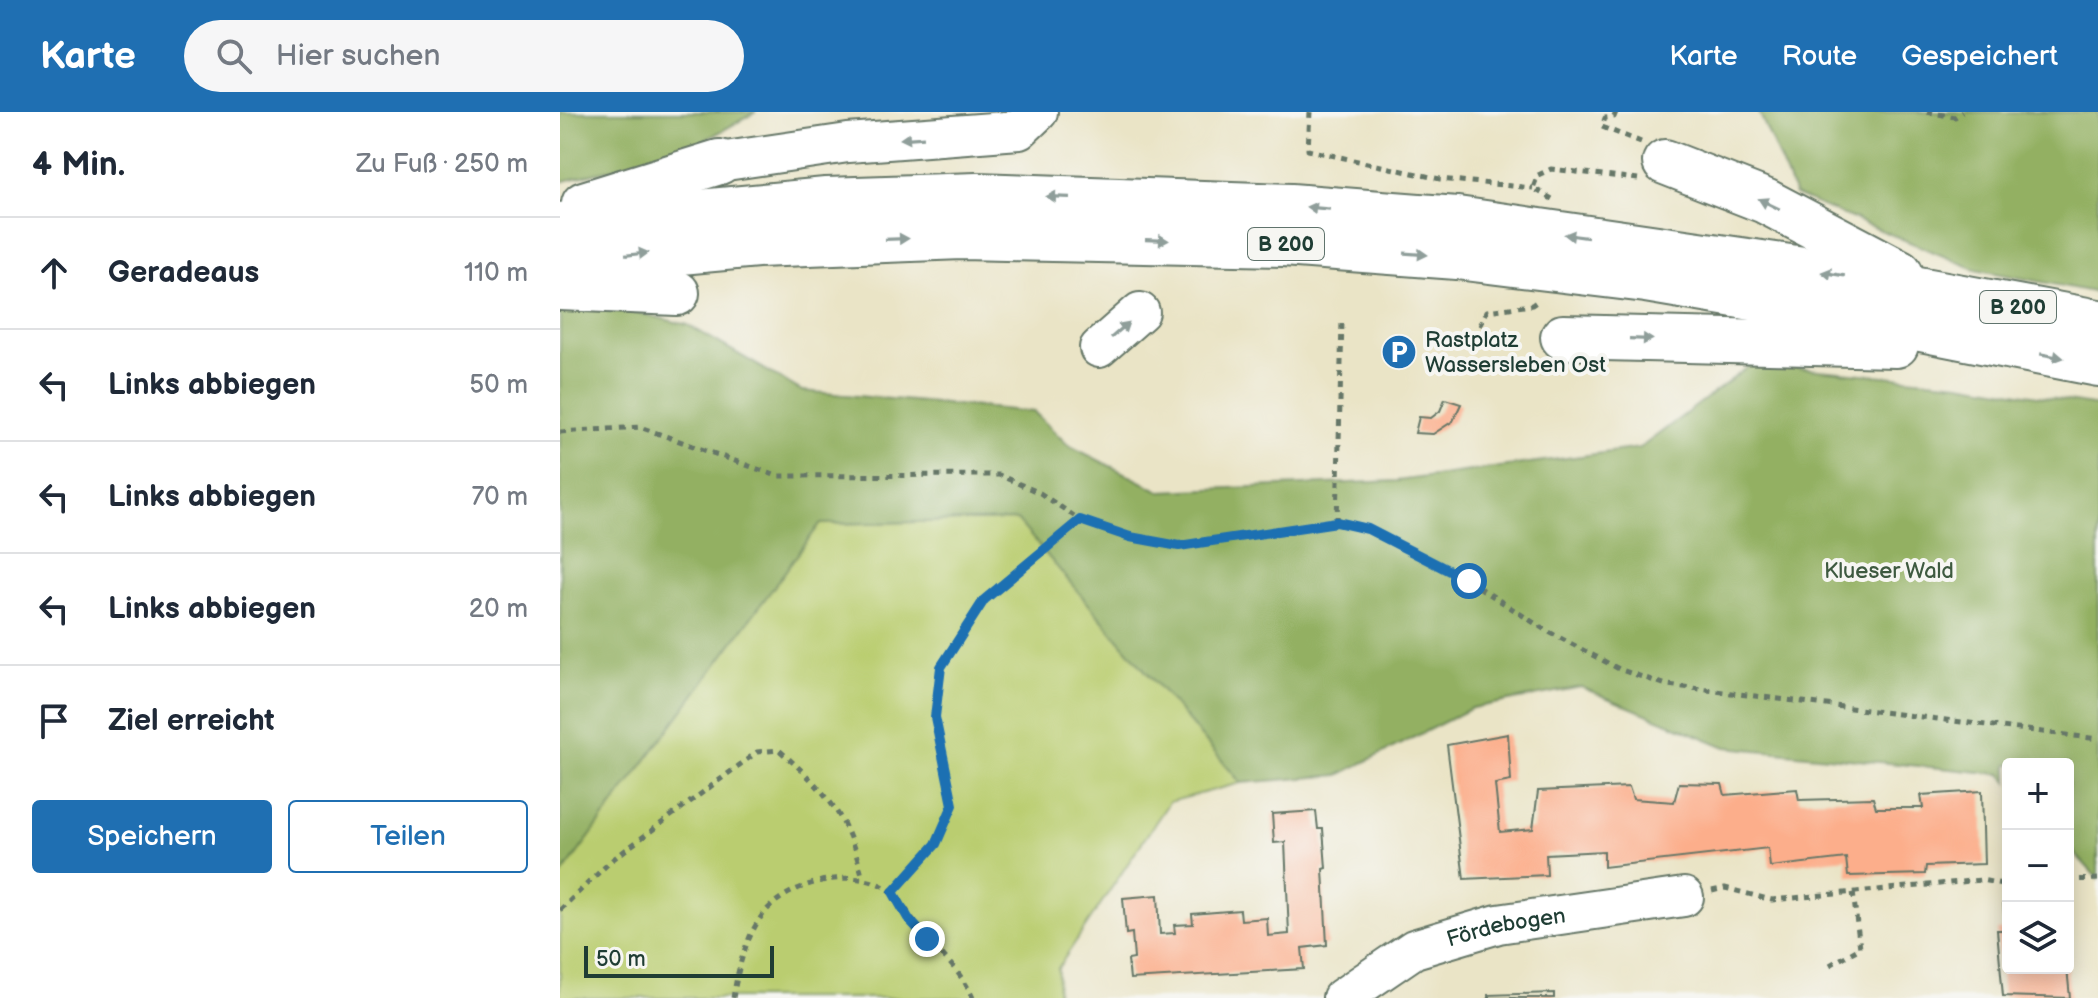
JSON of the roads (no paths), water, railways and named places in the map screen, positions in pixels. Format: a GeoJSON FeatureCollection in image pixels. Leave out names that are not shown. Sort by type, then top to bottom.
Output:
{"type":"FeatureCollection","features":[{"type":"Feature","properties":{"kind":"highway"},"geometry":{"type":"LineString","coordinates":[[1659,154],[1765,201],[1938,291]]}},
{"type":"Feature","properties":{"kind":"highway"},"geometry":{"type":"LineString","coordinates":[[560,212],[719,162]]}},
{"type":"Feature","properties":{"kind":"highway","name":"B 200"},"geometry":{"type":"LineString","coordinates":[[560,225],[826,200],[977,195],[1291,206],[1457,219],[1938,291],[2098,322]]}},
{"type":"Feature","properties":{"kind":"highway","name":"B 200"},"geometry":{"type":"LineString","coordinates":[[560,263],[757,245],[962,237],[1284,244],[1457,257],[1646,280],[1829,311],[2098,364]]}},
{"type":"Feature","properties":{"kind":"highway"},"geometry":{"type":"LineString","coordinates":[[560,288],[677,293]]}},
{"type":"Feature","properties":{"kind":"highway"},"geometry":{"type":"LineString","coordinates":[[1563,337],[2006,347]]}},
{"type":"Feature","properties":{"kind":"street"},"geometry":{"type":"LineString","coordinates":[[719,162],[848,143],[1019,130],[1038,112]]}},
{"type":"Feature","properties":{"kind":"street"},"geometry":{"type":"LineString","coordinates":[[1099,348],[1140,312]]}},
{"type":"Feature","properties":{"kind":"street","name":"Fördebogen"},"geometry":{"type":"LineString","coordinates":[[1342,998],[1414,949],[1498,924],[1684,897]]}},
{"type":"Feature","properties":{"kind":"place","name":"Rastplatz Wassersleben Ost"},"geometry":{"type":"Point","coordinates":[1399,352]}},
{"type":"Feature","properties":{"kind":"park label","name":"Klueser Wald"},"geometry":{"type":"Point","coordinates":[1889,570]}}]}
